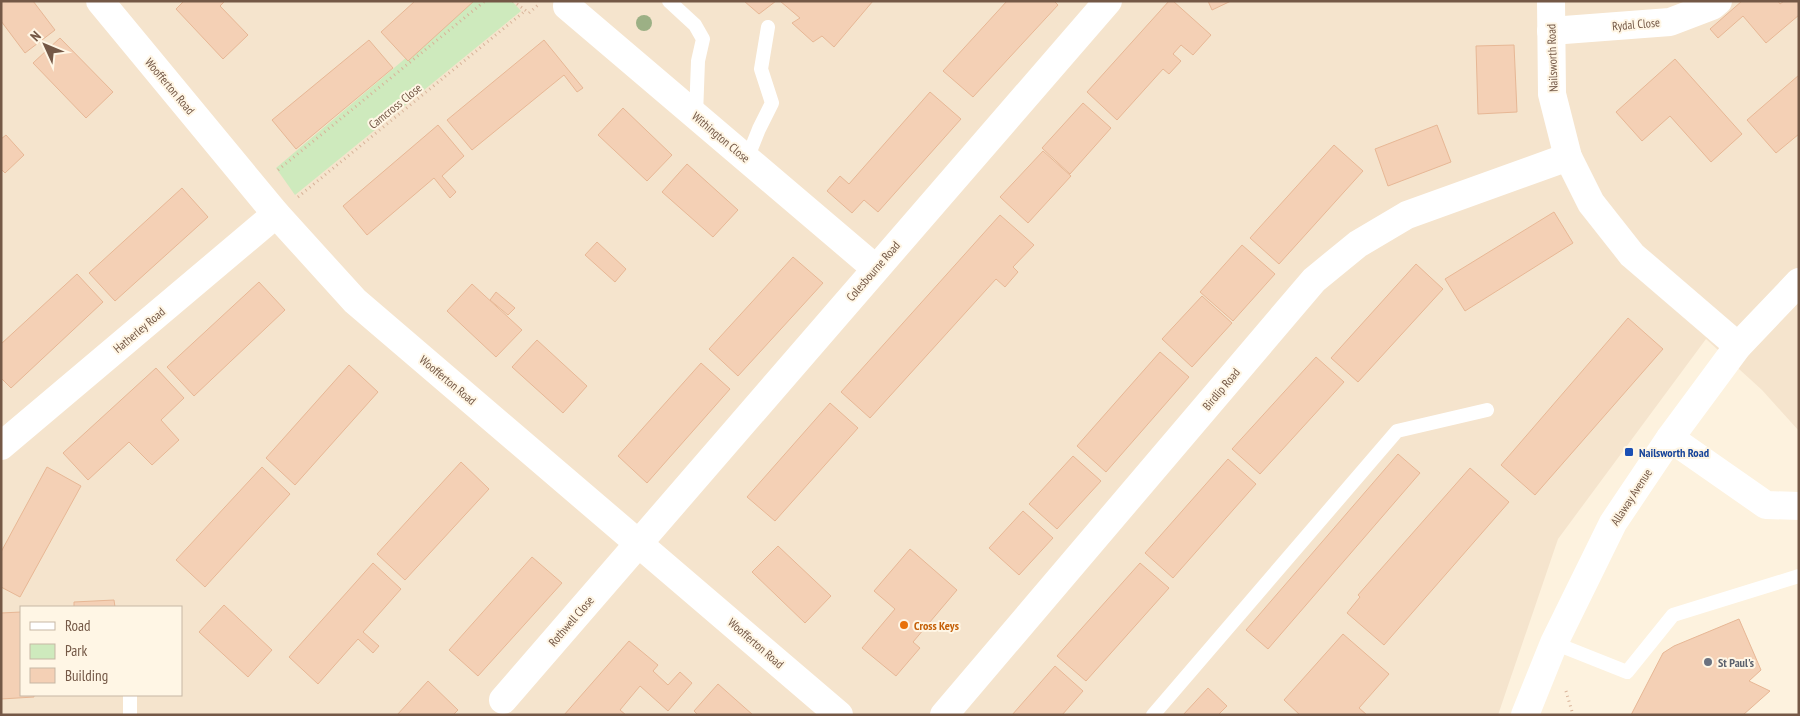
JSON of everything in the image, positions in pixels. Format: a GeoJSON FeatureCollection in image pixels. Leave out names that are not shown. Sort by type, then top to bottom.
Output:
{"type":"FeatureCollection","features":[{"type":"Feature","properties":{"kind":"street","name":"Woofferton Road"},"geometry":{"type":"LineString","coordinates":[[100,1],[276,214],[355,301],[839,715]]}},
{"type":"Feature","properties":{"kind":"street","name":"Colesbourne Road"},"geometry":{"type":"LineString","coordinates":[[639,542],[1108,1]]}},
{"type":"Feature","properties":{"kind":"street","name":"Nailsworth Road"},"geometry":{"type":"LineString","coordinates":[[1551,1],[1552,94],[1568,157],[1591,203],[1632,255],[1738,346]]}},
{"type":"Feature","properties":{"kind":"street","name":"Rydal Close"},"geometry":{"type":"LineString","coordinates":[[1551,31],[1670,22],[1712,6],[1718,1]]}},
{"type":"Feature","properties":{"kind":"street","name":"Withington Close"},"geometry":{"type":"LineString","coordinates":[[554,4],[696,116],[875,268]]}},
{"type":"Feature","properties":{"kind":"street","name":"Birdlip Road"},"geometry":{"type":"LineString","coordinates":[[944,715],[1314,280],[1358,244],[1407,215],[1568,157]]}},
{"type":"Feature","properties":{"kind":"street","name":"Hatherley Road"},"geometry":{"type":"LineString","coordinates":[[1,446],[276,214]]}},
{"type":"Feature","properties":{"kind":"street","name":"Allaway Avenue"},"geometry":{"type":"LineString","coordinates":[[1525,715],[1554,643],[1613,523],[1670,438],[1738,346],[1799,282]]}},
{"type":"Feature","properties":{"kind":"street"},"geometry":{"type":"LineString","coordinates":[[1670,438],[1766,505],[1799,506]]}},
{"type":"Feature","properties":{"kind":"street","name":"Rothwell Close"},"geometry":{"type":"LineString","coordinates":[[503,700],[639,542]]}},
{"type":"Feature","properties":{"kind":"lane"},"geometry":{"type":"LineString","coordinates":[[669,1],[695,25],[703,39],[698,62],[696,116]]}},
{"type":"Feature","properties":{"kind":"lane"},"geometry":{"type":"LineString","coordinates":[[747,159],[759,128],[772,103],[761,69],[768,27]]}},
{"type":"Feature","properties":{"kind":"lane"},"geometry":{"type":"LineString","coordinates":[[1153,715],[1397,431],[1486,410]]}},
{"type":"Feature","properties":{"kind":"lane"},"geometry":{"type":"LineString","coordinates":[[1554,643],[1627,672],[1672,615],[1799,576]]}},
{"type":"Feature","properties":{"kind":"lane"},"geometry":{"type":"LineString","coordinates":[[130,696],[130,715]]}},
{"type":"Feature","properties":{"kind":"path","name":"Camcross Close"},"geometry":{"type":"LineString","coordinates":[[255,189],[485,1]]}},
{"type":"Feature","properties":{"kind":"path"},"geometry":{"type":"LineString","coordinates":[[513,1],[525,11]]}},
{"type":"Feature","properties":{"kind":"path","name":"Camcross Close"},"geometry":{"type":"LineString","coordinates":[[276,214],[525,11],[529,13],[554,4]]}},
{"type":"Feature","properties":{"kind":"shaded area"},"geometry":{"type":"Polygon","coordinates":[[[1,1],[1799,1],[1799,431],[1762,390],[1706,339],[1558,539],[1498,715],[1,715],[1,1]]]}},
{"type":"Feature","properties":{"kind":"green space"},"geometry":{"type":"Polygon","coordinates":[[[473,1],[512,1],[521,11],[295,195],[276,168],[473,1]]]}},
{"type":"Feature","properties":{"kind":"building"},"geometry":{"type":"Polygon","coordinates":[[[1,1],[33,1],[55,30],[25,53],[1,21],[1,1]]]}},
{"type":"Feature","properties":{"kind":"building"},"geometry":{"type":"Polygon","coordinates":[[[184,1],[225,1],[220,6],[248,35],[223,59],[176,9],[184,1]]]}},
{"type":"Feature","properties":{"kind":"building"},"geometry":{"type":"Polygon","coordinates":[[[415,1],[474,1],[408,61],[381,32],[415,1]]]}},
{"type":"Feature","properties":{"kind":"building"},"geometry":{"type":"Polygon","coordinates":[[[744,1],[776,1],[759,14],[744,1]]]}},
{"type":"Feature","properties":{"kind":"building"},"geometry":{"type":"Polygon","coordinates":[[[780,1],[873,1],[834,47],[822,36],[813,42],[792,23],[800,18],[780,1]]]}},
{"type":"Feature","properties":{"kind":"building"},"geometry":{"type":"Polygon","coordinates":[[[1007,1],[1054,1],[1058,5],[973,97],[943,71],[1007,1]]]}},
{"type":"Feature","properties":{"kind":"building"},"geometry":{"type":"Polygon","coordinates":[[[1169,1],[1173,1],[1211,35],[1193,55],[1181,45],[1173,54],[1181,61],[1169,74],[1163,69],[1117,120],[1087,92],[1169,1]]]}},
{"type":"Feature","properties":{"kind":"building"},"geometry":{"type":"Polygon","coordinates":[[[1208,1],[1231,1],[1212,10],[1208,1]]]}},
{"type":"Feature","properties":{"kind":"building"},"geometry":{"type":"Polygon","coordinates":[[[1742,1],[1778,1],[1780,4],[1784,1],[1798,1],[1799,15],[1766,43],[1743,16],[1718,38],[1710,29],[1742,1]]]}},
{"type":"Feature","properties":{"kind":"building"},"geometry":{"type":"Polygon","coordinates":[[[60,38],[113,92],[86,118],[33,63],[60,38]]]}},
{"type":"Feature","properties":{"kind":"building"},"geometry":{"type":"Polygon","coordinates":[[[369,40],[393,68],[296,149],[272,120],[369,40]]]}},
{"type":"Feature","properties":{"kind":"building"},"geometry":{"type":"Polygon","coordinates":[[[544,40],[583,88],[577,92],[564,75],[472,150],[447,120],[544,40]]]}},
{"type":"Feature","properties":{"kind":"building"},"geometry":{"type":"Polygon","coordinates":[[[1514,45],[1517,112],[1478,114],[1476,46],[1514,45]]]}},
{"type":"Feature","properties":{"kind":"building"},"geometry":{"type":"Polygon","coordinates":[[[1675,59],[1742,134],[1711,162],[1670,116],[1642,141],[1616,112],[1675,59]]]}},
{"type":"Feature","properties":{"kind":"building"},"geometry":{"type":"Polygon","coordinates":[[[1799,75],[1799,134],[1776,153],[1747,120],[1799,75]]]}},
{"type":"Feature","properties":{"kind":"building"},"geometry":{"type":"Polygon","coordinates":[[[930,92],[961,119],[878,212],[864,200],[852,213],[827,191],[840,176],[849,184],[930,92]]]}},
{"type":"Feature","properties":{"kind":"building"},"geometry":{"type":"Polygon","coordinates":[[[1083,103],[1111,128],[1070,174],[1042,148],[1083,103]]]}},
{"type":"Feature","properties":{"kind":"building"},"geometry":{"type":"Polygon","coordinates":[[[623,108],[672,155],[647,181],[598,135],[623,108]]]}},
{"type":"Feature","properties":{"kind":"building"},"geometry":{"type":"Polygon","coordinates":[[[438,125],[464,156],[442,176],[456,192],[450,198],[434,178],[367,235],[343,206],[438,125]]]}},
{"type":"Feature","properties":{"kind":"building"},"geometry":{"type":"Polygon","coordinates":[[[1437,125],[1451,162],[1388,186],[1375,149],[1437,125]]]}},
{"type":"Feature","properties":{"kind":"building"},"geometry":{"type":"Polygon","coordinates":[[[6,135],[24,155],[5,173],[1,169],[1,139],[6,135]]]}},
{"type":"Feature","properties":{"kind":"building"},"geometry":{"type":"Polygon","coordinates":[[[1334,145],[1363,171],[1279,264],[1250,238],[1334,145]]]}},
{"type":"Feature","properties":{"kind":"building"},"geometry":{"type":"Polygon","coordinates":[[[1043,151],[1071,176],[1028,223],[1000,197],[1043,151]]]}},
{"type":"Feature","properties":{"kind":"building"},"geometry":{"type":"Polygon","coordinates":[[[687,164],[738,210],[713,237],[662,192],[687,164]]]}},
{"type":"Feature","properties":{"kind":"building"},"geometry":{"type":"Polygon","coordinates":[[[182,188],[208,217],[115,301],[89,273],[182,188]]]}},
{"type":"Feature","properties":{"kind":"building"},"geometry":{"type":"Polygon","coordinates":[[[1554,212],[1573,243],[1465,311],[1445,279],[1554,212]]]}},
{"type":"Feature","properties":{"kind":"building"},"geometry":{"type":"Polygon","coordinates":[[[1000,215],[1034,245],[1013,267],[1018,272],[1005,287],[996,279],[870,418],[841,392],[1000,215]]]}},
{"type":"Feature","properties":{"kind":"building"},"geometry":{"type":"Polygon","coordinates":[[[597,242],[626,269],[615,282],[585,255],[597,242]]]}},
{"type":"Feature","properties":{"kind":"building"},"geometry":{"type":"Polygon","coordinates":[[[1242,245],[1275,274],[1233,321],[1200,292],[1242,245]]]}},
{"type":"Feature","properties":{"kind":"building"},"geometry":{"type":"Polygon","coordinates":[[[793,257],[823,283],[738,376],[709,349],[793,257]]]}},
{"type":"Feature","properties":{"kind":"building"},"geometry":{"type":"Polygon","coordinates":[[[1416,264],[1443,289],[1358,382],[1331,358],[1416,264]]]}},
{"type":"Feature","properties":{"kind":"building"},"geometry":{"type":"Polygon","coordinates":[[[77,274],[103,302],[11,388],[1,378],[1,344],[77,274]]]}},
{"type":"Feature","properties":{"kind":"building"},"geometry":{"type":"Polygon","coordinates":[[[259,282],[285,310],[194,396],[167,367],[259,282]]]}},
{"type":"Feature","properties":{"kind":"building"},"geometry":{"type":"Polygon","coordinates":[[[472,284],[522,330],[496,357],[447,311],[472,284]]]}},
{"type":"Feature","properties":{"kind":"building"},"geometry":{"type":"Polygon","coordinates":[[[496,292],[515,308],[508,315],[490,300],[496,292]]]}},
{"type":"Feature","properties":{"kind":"building"},"geometry":{"type":"Polygon","coordinates":[[[1202,296],[1232,323],[1192,367],[1162,339],[1202,296]]]}},
{"type":"Feature","properties":{"kind":"building"},"geometry":{"type":"Polygon","coordinates":[[[1628,318],[1663,349],[1535,495],[1501,465],[1628,318]]]}},
{"type":"Feature","properties":{"kind":"building"},"geometry":{"type":"Polygon","coordinates":[[[537,340],[587,386],[563,413],[512,367],[537,340]]]}},
{"type":"Feature","properties":{"kind":"building"},"geometry":{"type":"Polygon","coordinates":[[[1160,352],[1189,377],[1106,472],[1077,446],[1160,352]]]}},
{"type":"Feature","properties":{"kind":"building"},"geometry":{"type":"Polygon","coordinates":[[[1316,357],[1344,382],[1260,474],[1232,449],[1316,357]]]}},
{"type":"Feature","properties":{"kind":"building"},"geometry":{"type":"Polygon","coordinates":[[[701,363],[730,389],[647,483],[618,456],[701,363]]]}},
{"type":"Feature","properties":{"kind":"building"},"geometry":{"type":"Polygon","coordinates":[[[349,365],[378,392],[295,485],[266,458],[349,365]]]}},
{"type":"Feature","properties":{"kind":"building"},"geometry":{"type":"Polygon","coordinates":[[[156,368],[184,398],[161,420],[179,440],[152,465],[129,442],[88,480],[63,453],[156,368]]]}},
{"type":"Feature","properties":{"kind":"building"},"geometry":{"type":"Polygon","coordinates":[[[830,403],[858,428],[775,521],[747,497],[830,403]]]}},
{"type":"Feature","properties":{"kind":"building"},"geometry":{"type":"Polygon","coordinates":[[[1398,454],[1420,473],[1268,649],[1246,630],[1398,454]]]}},
{"type":"Feature","properties":{"kind":"building"},"geometry":{"type":"Polygon","coordinates":[[[1073,456],[1101,481],[1057,529],[1029,504],[1073,456]]]}},
{"type":"Feature","properties":{"kind":"building"},"geometry":{"type":"Polygon","coordinates":[[[1228,459],[1256,484],[1173,578],[1145,553],[1228,459]]]}},
{"type":"Feature","properties":{"kind":"building"},"geometry":{"type":"Polygon","coordinates":[[[461,462],[489,489],[405,580],[377,554],[461,462]]]}},
{"type":"Feature","properties":{"kind":"building"},"geometry":{"type":"Polygon","coordinates":[[[47,467],[81,486],[20,597],[1,587],[1,552],[47,467]]]}},
{"type":"Feature","properties":{"kind":"building"},"geometry":{"type":"Polygon","coordinates":[[[262,467],[290,494],[205,587],[176,560],[262,467]]]}},
{"type":"Feature","properties":{"kind":"building"},"geometry":{"type":"Polygon","coordinates":[[[1470,468],[1509,502],[1384,645],[1347,613],[1360,597],[1358,595],[1470,468]]]}},
{"type":"Feature","properties":{"kind":"building"},"geometry":{"type":"Polygon","coordinates":[[[1023,511],[1053,538],[1019,575],[989,548],[1023,511]]]}},
{"type":"Feature","properties":{"kind":"building"},"geometry":{"type":"Polygon","coordinates":[[[778,546],[831,596],[805,623],[752,572],[778,546]]]}},
{"type":"Feature","properties":{"kind":"building","name":"Cross Keys"},"geometry":{"type":"Polygon","coordinates":[[[910,549],[957,590],[913,642],[920,648],[896,676],[862,648],[895,609],[874,591],[910,549]]]}},
{"type":"Feature","properties":{"kind":"building"},"geometry":{"type":"Polygon","coordinates":[[[532,557],[562,583],[478,676],[449,650],[532,557]]]}},
{"type":"Feature","properties":{"kind":"building"},"geometry":{"type":"Polygon","coordinates":[[[373,563],[401,589],[363,632],[379,646],[373,653],[358,639],[318,684],[289,657],[373,563]]]}},
{"type":"Feature","properties":{"kind":"building"},"geometry":{"type":"Polygon","coordinates":[[[1140,563],[1169,588],[1086,681],[1057,656],[1140,563]]]}},
{"type":"Feature","properties":{"kind":"building"},"geometry":{"type":"Polygon","coordinates":[[[114,600],[115,606],[74,606],[74,602],[114,600]]]}},
{"type":"Feature","properties":{"kind":"building"},"geometry":{"type":"Polygon","coordinates":[[[224,605],[272,650],[248,677],[199,632],[224,605]]]}},
{"type":"Feature","properties":{"kind":"building"},"geometry":{"type":"Polygon","coordinates":[[[20,612],[20,696],[34,697],[1,699],[1,613],[20,612]]]}},
{"type":"Feature","properties":{"kind":"building","name":"St Paul's"},"geometry":{"type":"Polygon","coordinates":[[[1739,619],[1761,670],[1749,681],[1770,691],[1743,715],[1631,715],[1663,653],[1674,646],[1739,619]]]}},
{"type":"Feature","properties":{"kind":"building"},"geometry":{"type":"Polygon","coordinates":[[[1343,634],[1389,674],[1359,708],[1367,715],[1300,715],[1284,700],[1343,634]]]}},
{"type":"Feature","properties":{"kind":"building"},"geometry":{"type":"Polygon","coordinates":[[[629,641],[658,665],[653,671],[668,685],[680,672],[692,683],[668,711],[640,686],[620,710],[626,715],[564,715],[629,641]]]}},
{"type":"Feature","properties":{"kind":"building"},"geometry":{"type":"Polygon","coordinates":[[[1055,666],[1083,691],[1062,715],[1012,715],[1055,666]]]}},
{"type":"Feature","properties":{"kind":"building"},"geometry":{"type":"Polygon","coordinates":[[[428,681],[458,710],[453,715],[397,715],[428,681]]]}},
{"type":"Feature","properties":{"kind":"building"},"geometry":{"type":"Polygon","coordinates":[[[718,684],[753,715],[698,715],[694,711],[718,684]]]}},
{"type":"Feature","properties":{"kind":"building"},"geometry":{"type":"Polygon","coordinates":[[[1208,688],[1227,706],[1218,715],[1183,715],[1208,688]]]}},
{"type":"Feature","properties":{"kind":"place","name":"Nailsworth Road"},"geometry":{"type":"Point","coordinates":[1629,452]}},
{"type":"Feature","properties":{"kind":"place","name":"Cross Keys"},"geometry":{"type":"Point","coordinates":[904,625]}},
{"type":"Feature","properties":{"kind":"place","name":"St Paul's"},"geometry":{"type":"Point","coordinates":[1708,662]}}]}
